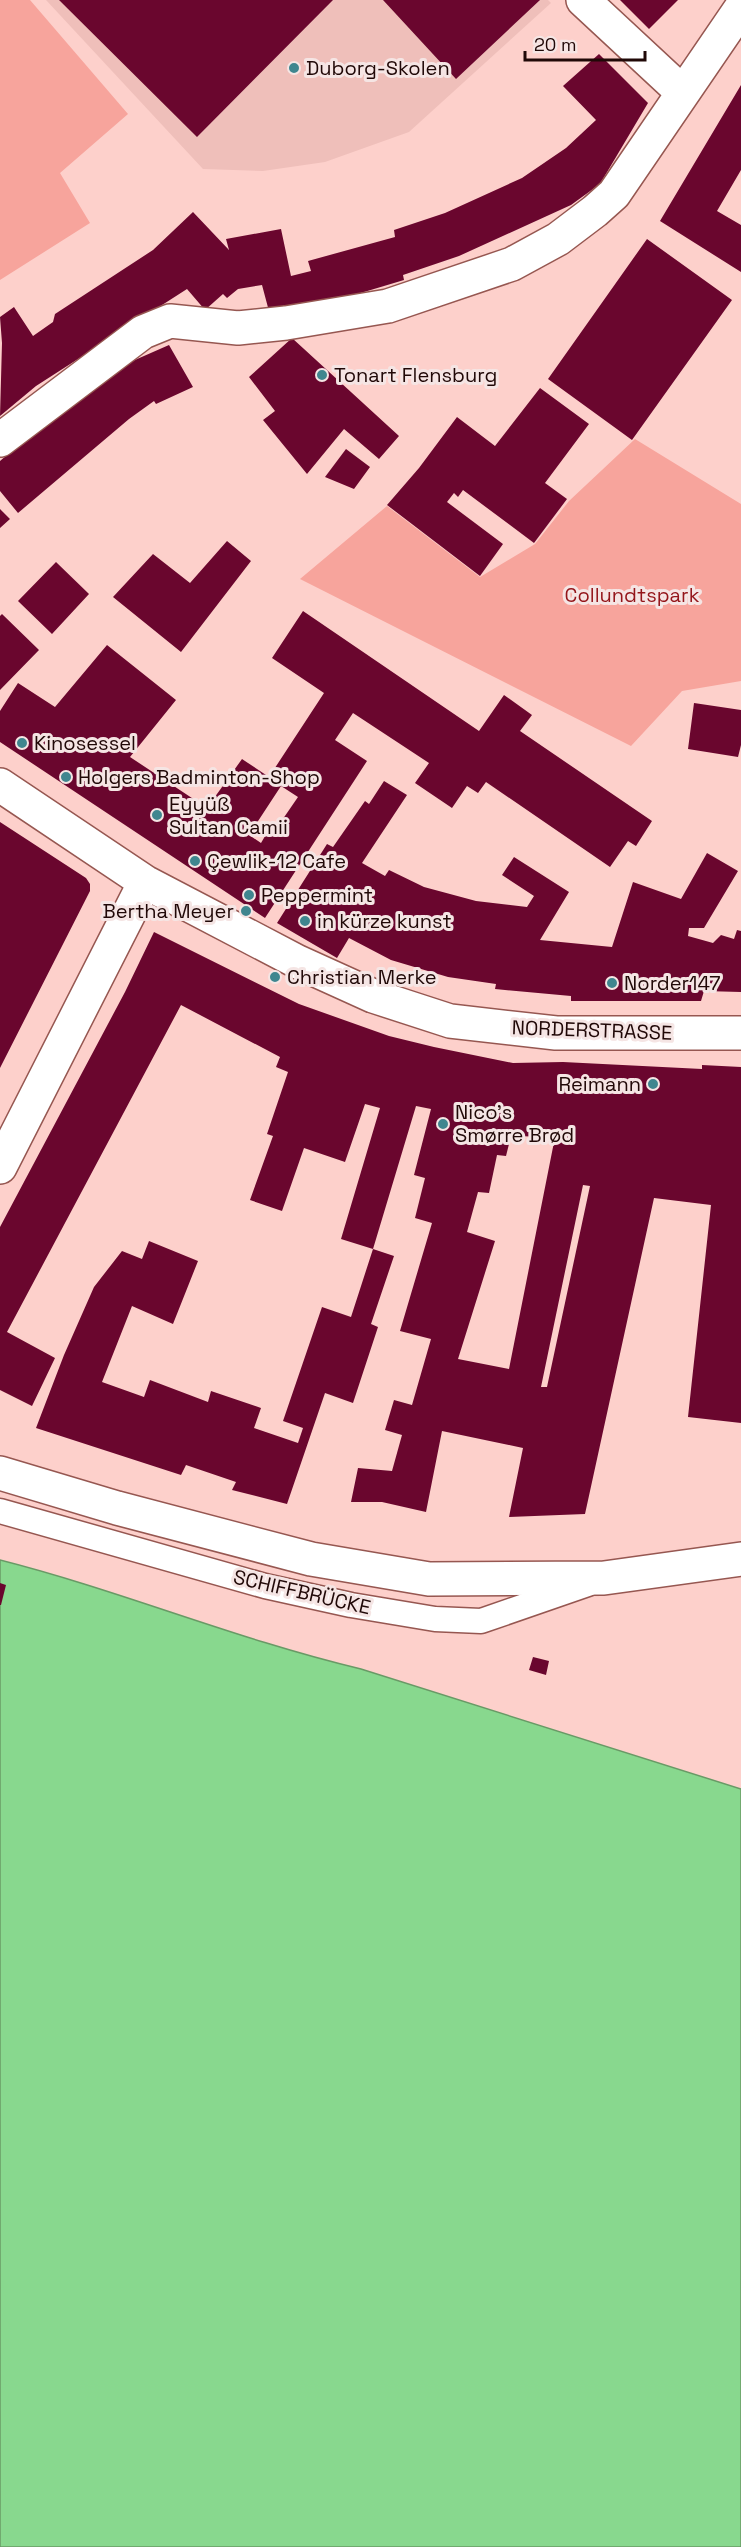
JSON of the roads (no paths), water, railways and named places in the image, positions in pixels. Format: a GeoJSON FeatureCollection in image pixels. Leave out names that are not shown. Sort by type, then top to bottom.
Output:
{"type":"FeatureCollection","features":[{"type":"Feature","properties":{"kind":"street"},"geometry":{"type":"LineString","coordinates":[[583,0],[682,92]]}},
{"type":"Feature","properties":{"kind":"street"},"geometry":{"type":"LineString","coordinates":[[0,440],[143,332],[170,321],[238,328],[286,323],[388,306],[512,264],[558,239],[595,212],[614,194],[741,8]]}},
{"type":"Feature","properties":{"kind":"street","name":"NORDERSTRASSE"},"geometry":{"type":"LineString","coordinates":[[0,785],[145,882],[309,967],[373,996],[450,1021],[556,1033],[741,1033]]}},
{"type":"Feature","properties":{"kind":"street"},"geometry":{"type":"LineString","coordinates":[[0,1167],[145,882]]}},
{"type":"Feature","properties":{"kind":"street","name":"SCHIFFBRÜCKE"},"geometry":{"type":"LineString","coordinates":[[0,1473],[117,1508],[311,1559],[429,1579],[604,1578],[741,1559]]}},
{"type":"Feature","properties":{"kind":"lane","name":"SCHIFFBRÜCKE"},"geometry":{"type":"LineString","coordinates":[[0,1511],[265,1586],[351,1605],[435,1619],[481,1622],[604,1578]]}},
{"type":"Feature","properties":{"kind":"place","name":"Duborg-Skolen"},"geometry":{"type":"Point","coordinates":[294,68]}},
{"type":"Feature","properties":{"kind":"place","name":"Tonart Flensburg"},"geometry":{"type":"Point","coordinates":[322,375]}},
{"type":"Feature","properties":{"kind":"place","name":"Kinosessel"},"geometry":{"type":"Point","coordinates":[22,743]}},
{"type":"Feature","properties":{"kind":"place","name":"Holgers Badminton-Shop"},"geometry":{"type":"Point","coordinates":[66,777]}},
{"type":"Feature","properties":{"kind":"place","name":"Eyyüß Sultan Camii"},"geometry":{"type":"Point","coordinates":[157,815]}},
{"type":"Feature","properties":{"kind":"place","name":"Çewlik-12 Cafe"},"geometry":{"type":"Point","coordinates":[195,861]}},
{"type":"Feature","properties":{"kind":"place","name":"Peppermint"},"geometry":{"type":"Point","coordinates":[249,895]}},
{"type":"Feature","properties":{"kind":"place","name":"Bertha Meyer"},"geometry":{"type":"Point","coordinates":[246,911]}},
{"type":"Feature","properties":{"kind":"place","name":"in kürze kunst"},"geometry":{"type":"Point","coordinates":[305,921]}},
{"type":"Feature","properties":{"kind":"place","name":"Christian Merke"},"geometry":{"type":"Point","coordinates":[275,977]}},
{"type":"Feature","properties":{"kind":"place","name":"Norder147"},"geometry":{"type":"Point","coordinates":[612,983]}},
{"type":"Feature","properties":{"kind":"place","name":"Reimann"},"geometry":{"type":"Point","coordinates":[653,1084]}},
{"type":"Feature","properties":{"kind":"place","name":"Nico's Smørre Brød"},"geometry":{"type":"Point","coordinates":[443,1124]}},
{"type":"Feature","properties":{"kind":"park label","name":"Collundtspark"},"geometry":{"type":"Point","coordinates":[632,595]}}]}
